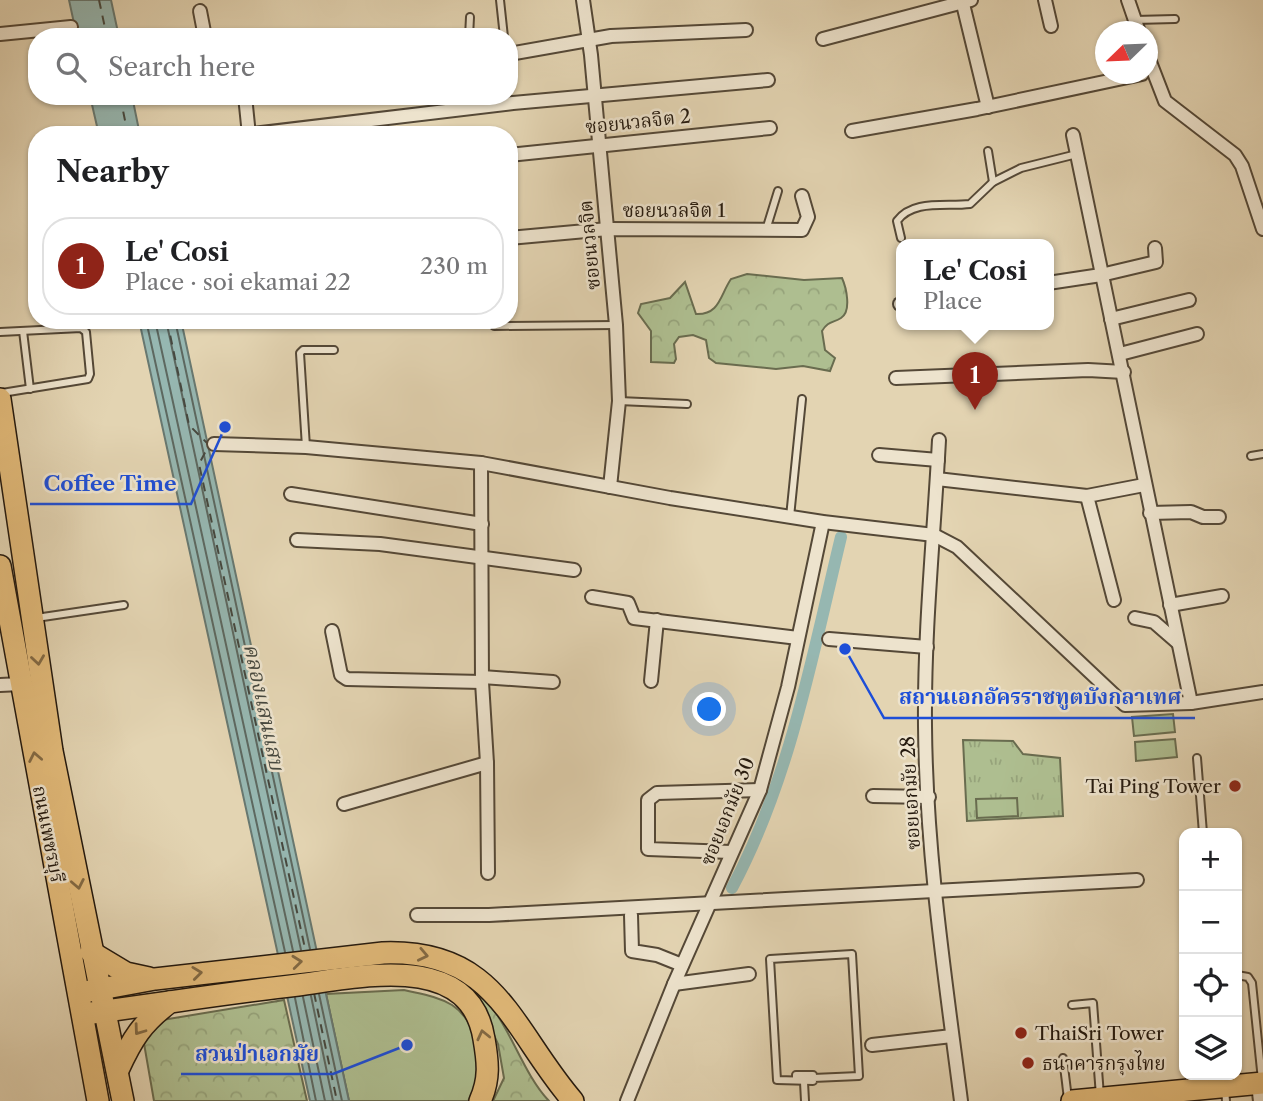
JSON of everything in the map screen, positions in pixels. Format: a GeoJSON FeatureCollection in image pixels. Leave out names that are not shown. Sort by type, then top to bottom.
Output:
{"type":"FeatureCollection","features":[{"type":"Feature","properties":{"kind":"main road","name":"ถนนเพชรบุรี"},"geometry":{"type":"LineString","coordinates":[[0,396],[52,751],[100,988],[93,1013],[98,1101]]}},
{"type":"Feature","properties":{"kind":"main road","name":"ถนนเพชรบุรี"},"geometry":{"type":"LineString","coordinates":[[0,481],[8,529],[31,610]]}},
{"type":"Feature","properties":{"kind":"main road","name":"ถนนเพชรบุรี"},"geometry":{"type":"LineString","coordinates":[[0,566],[10,685],[79,993],[93,1013],[118,1070],[122,1101]]}},
{"type":"Feature","properties":{"kind":"main road"},"geometry":{"type":"LineString","coordinates":[[91,952],[127,973],[155,979]]}},
{"type":"Feature","properties":{"kind":"main road"},"geometry":{"type":"LineString","coordinates":[[79,993],[239,968],[408,952],[444,960],[474,975],[499,998],[522,1028],[548,1072],[573,1101]]}},
{"type":"Feature","properties":{"kind":"main road"},"geometry":{"type":"LineString","coordinates":[[93,1013],[391,972],[425,979],[451,988],[471,1002],[483,1030],[488,1063],[488,1083],[480,1101]]}},
{"type":"Feature","properties":{"kind":"main road"},"geometry":{"type":"LineString","coordinates":[[118,1070],[132,1039],[146,1020],[170,1002]]}},
{"type":"Feature","properties":{"kind":"main road"},"geometry":{"type":"LineString","coordinates":[[1070,1101],[1191,1095],[1220,1087],[1261,1088]]}},
{"type":"Feature","properties":{"kind":"street","name":"ซอยนวลจิต"},"geometry":{"type":"LineString","coordinates":[[583,0],[616,324],[619,401],[610,487]]}},
{"type":"Feature","properties":{"kind":"street"},"geometry":{"type":"LineString","coordinates":[[1045,0],[1051,26]]}},
{"type":"Feature","properties":{"kind":"street"},"geometry":{"type":"LineString","coordinates":[[1128,0],[1135,21]]}},
{"type":"Feature","properties":{"kind":"street"},"geometry":{"type":"LineString","coordinates":[[823,39],[965,1],[988,107]]}},
{"type":"Feature","properties":{"kind":"street"},"geometry":{"type":"LineString","coordinates":[[200,11],[203,28]]}},
{"type":"Feature","properties":{"kind":"street"},"geometry":{"type":"LineString","coordinates":[[61,28],[71,27]]}},
{"type":"Feature","properties":{"kind":"street"},"geometry":{"type":"LineString","coordinates":[[518,52],[588,39],[746,30]]}},
{"type":"Feature","properties":{"kind":"street"},"geometry":{"type":"LineString","coordinates":[[0,34],[28,31]]}},
{"type":"Feature","properties":{"kind":"street"},"geometry":{"type":"LineString","coordinates":[[518,104],[768,80]]}},
{"type":"Feature","properties":{"kind":"street"},"geometry":{"type":"LineString","coordinates":[[852,131],[988,107],[1095,83]]}},
{"type":"Feature","properties":{"kind":"street"},"geometry":{"type":"LineString","coordinates":[[1154,84],[1165,101],[1235,155],[1242,166],[1263,229]]}},
{"type":"Feature","properties":{"kind":"street"},"geometry":{"type":"LineString","coordinates":[[245,105],[247,126]]}},
{"type":"Feature","properties":{"kind":"street"},"geometry":{"type":"LineString","coordinates":[[325,126],[507,105]]}},
{"type":"Feature","properties":{"kind":"street","name":"ซอยนวลจิต 2"},"geometry":{"type":"LineString","coordinates":[[518,154],[771,128]]}},
{"type":"Feature","properties":{"kind":"street"},"geometry":{"type":"LineString","coordinates":[[1073,135],[1191,703]]}},
{"type":"Feature","properties":{"kind":"street","name":"ซอยนวลจิต 1"},"geometry":{"type":"LineString","coordinates":[[518,237],[608,229],[803,230],[808,217],[802,196]]}},
{"type":"Feature","properties":{"kind":"street"},"geometry":{"type":"LineString","coordinates":[[1054,282],[1101,275],[1156,262],[1155,248]]}},
{"type":"Feature","properties":{"kind":"street"},"geometry":{"type":"LineString","coordinates":[[1111,319],[1189,300]]}},
{"type":"Feature","properties":{"kind":"street"},"geometry":{"type":"LineString","coordinates":[[1120,354],[1197,334]]}},
{"type":"Feature","properties":{"kind":"street"},"geometry":{"type":"LineString","coordinates":[[896,378],[1088,370],[1124,372]]}},
{"type":"Feature","properties":{"kind":"street","name":"ซอยเอกมัย 28"},"geometry":{"type":"LineString","coordinates":[[939,440],[934,535],[929,567],[925,727],[935,890],[961,1101]]}},
{"type":"Feature","properties":{"kind":"street"},"geometry":{"type":"LineString","coordinates":[[214,444],[306,447],[481,463],[790,517],[934,535],[957,547],[1118,701],[1133,706],[1191,703],[1263,692]]}},
{"type":"Feature","properties":{"kind":"street"},"geometry":{"type":"LineString","coordinates":[[878,455],[938,460]]}},
{"type":"Feature","properties":{"kind":"street"},"geometry":{"type":"LineString","coordinates":[[481,463],[482,680],[487,763],[488,873]]}},
{"type":"Feature","properties":{"kind":"street"},"geometry":{"type":"LineString","coordinates":[[937,479],[1087,496],[1144,485]]}},
{"type":"Feature","properties":{"kind":"street"},"geometry":{"type":"LineString","coordinates":[[291,494],[482,524]]}},
{"type":"Feature","properties":{"kind":"street"},"geometry":{"type":"LineString","coordinates":[[1087,496],[1114,600]]}},
{"type":"Feature","properties":{"kind":"street"},"geometry":{"type":"LineString","coordinates":[[1150,513],[1191,512],[1203,517],[1219,517]]}},
{"type":"Feature","properties":{"kind":"street","name":"ซอยเอกมัย 30"},"geometry":{"type":"LineString","coordinates":[[627,1101],[682,965],[760,790],[798,638],[823,522]]}},
{"type":"Feature","properties":{"kind":"street"},"geometry":{"type":"LineString","coordinates":[[297,540],[380,544],[574,570]]}},
{"type":"Feature","properties":{"kind":"street"},"geometry":{"type":"LineString","coordinates":[[1170,606],[1222,596]]}},
{"type":"Feature","properties":{"kind":"street"},"geometry":{"type":"LineString","coordinates":[[592,597],[628,603],[633,617],[798,638]]}},
{"type":"Feature","properties":{"kind":"street"},"geometry":{"type":"LineString","coordinates":[[1135,618],[1154,622],[1178,642]]}},
{"type":"Feature","properties":{"kind":"street"},"geometry":{"type":"LineString","coordinates":[[651,681],[657,620]]}},
{"type":"Feature","properties":{"kind":"street"},"geometry":{"type":"LineString","coordinates":[[332,631],[341,674],[347,679],[554,681]]}},
{"type":"Feature","properties":{"kind":"street"},"geometry":{"type":"LineString","coordinates":[[829,639],[927,647]]}},
{"type":"Feature","properties":{"kind":"street"},"geometry":{"type":"LineString","coordinates":[[344,804],[487,763]]}},
{"type":"Feature","properties":{"kind":"street"},"geometry":{"type":"LineString","coordinates":[[731,852],[648,849],[648,800],[657,793],[760,790]]}},
{"type":"Feature","properties":{"kind":"street"},"geometry":{"type":"LineString","coordinates":[[873,796],[929,797]]}},
{"type":"Feature","properties":{"kind":"street"},"geometry":{"type":"LineString","coordinates":[[417,915],[710,904],[1136,880]]}},
{"type":"Feature","properties":{"kind":"street"},"geometry":{"type":"LineString","coordinates":[[631,915],[632,951],[657,955],[682,965]]}},
{"type":"Feature","properties":{"kind":"street"},"geometry":{"type":"LineString","coordinates":[[674,984],[749,974]]}},
{"type":"Feature","properties":{"kind":"street"},"geometry":{"type":"LineString","coordinates":[[872,1045],[952,1036]]}},
{"type":"Feature","properties":{"kind":"lane"},"geometry":{"type":"LineString","coordinates":[[500,0],[504,28]]}},
{"type":"Feature","properties":{"kind":"lane"},"geometry":{"type":"LineString","coordinates":[[469,28],[470,17]]}},
{"type":"Feature","properties":{"kind":"lane"},"geometry":{"type":"LineString","coordinates":[[1158,22],[1175,19]]}},
{"type":"Feature","properties":{"kind":"lane"},"geometry":{"type":"LineString","coordinates":[[988,150],[993,182]]}},
{"type":"Feature","properties":{"kind":"lane"},"geometry":{"type":"LineString","coordinates":[[901,238],[896,227],[900,217],[933,204],[970,204],[993,182],[1021,169],[1077,154]]}},
{"type":"Feature","properties":{"kind":"lane"},"geometry":{"type":"LineString","coordinates":[[766,230],[778,191]]}},
{"type":"Feature","properties":{"kind":"lane"},"geometry":{"type":"LineString","coordinates":[[518,326],[616,324]]}},
{"type":"Feature","properties":{"kind":"lane"},"geometry":{"type":"LineString","coordinates":[[0,332],[62,329]]}},
{"type":"Feature","properties":{"kind":"lane"},"geometry":{"type":"LineString","coordinates":[[0,396],[88,379],[90,374],[86,332],[82,329]]}},
{"type":"Feature","properties":{"kind":"lane"},"geometry":{"type":"LineString","coordinates":[[23,331],[30,389]]}},
{"type":"Feature","properties":{"kind":"lane"},"geometry":{"type":"LineString","coordinates":[[306,447],[300,353],[303,350],[334,350]]}},
{"type":"Feature","properties":{"kind":"lane"},"geometry":{"type":"LineString","coordinates":[[790,517],[802,399]]}},
{"type":"Feature","properties":{"kind":"lane"},"geometry":{"type":"LineString","coordinates":[[619,401],[687,404]]}},
{"type":"Feature","properties":{"kind":"lane"},"geometry":{"type":"LineString","coordinates":[[1251,456],[1263,454]]}},
{"type":"Feature","properties":{"kind":"lane"},"geometry":{"type":"LineString","coordinates":[[31,610],[124,605]]}},
{"type":"Feature","properties":{"kind":"lane"},"geometry":{"type":"LineString","coordinates":[[1197,758],[1203,828]]}},
{"type":"Feature","properties":{"kind":"lane"},"geometry":{"type":"LineString","coordinates":[[852,954],[859,1076],[813,1078],[813,1081],[804,1082],[796,1082],[796,1079],[777,1080],[770,959],[852,954]]}},
{"type":"Feature","properties":{"kind":"lane"},"geometry":{"type":"LineString","coordinates":[[1242,976],[1248,977],[1252,983],[1261,1088]]}},
{"type":"Feature","properties":{"kind":"lane"},"geometry":{"type":"LineString","coordinates":[[1072,1005],[1093,1003],[1100,1098]]}},
{"type":"Feature","properties":{"kind":"lane"},"geometry":{"type":"LineString","coordinates":[[1063,1058],[1070,1101]]}},
{"type":"Feature","properties":{"kind":"lane"},"geometry":{"type":"LineString","coordinates":[[796,1079],[796,1075],[813,1074],[813,1078]]}},
{"type":"Feature","properties":{"kind":"lane"},"geometry":{"type":"LineString","coordinates":[[804,1082],[805,1101]]}},
{"type":"Feature","properties":{"kind":"green space"},"geometry":{"type":"Polygon","coordinates":[[[747,274],[804,280],[842,278],[846,293],[846,310],[841,318],[822,331],[825,350],[835,358],[830,371],[803,366],[776,369],[716,363],[709,358],[706,340],[693,335],[679,337],[674,344],[674,363],[651,362],[651,331],[638,313],[641,304],[670,298],[685,282],[696,314],[704,313],[715,308],[731,279],[747,274]]]}},
{"type":"Feature","properties":{"kind":"green space"},"geometry":{"type":"Polygon","coordinates":[[[1173,714],[1175,732],[1134,736],[1132,717],[1173,714]]]}},
{"type":"Feature","properties":{"kind":"green space"},"geometry":{"type":"Polygon","coordinates":[[[1175,739],[1177,757],[1136,761],[1135,742],[1175,739]]]}},
{"type":"Feature","properties":{"kind":"green space"},"geometry":{"type":"Polygon","coordinates":[[[963,740],[1013,741],[1023,754],[1060,758],[1063,816],[967,821],[963,740]]]}},
{"type":"Feature","properties":{"kind":"green space"},"geometry":{"type":"Polygon","coordinates":[[[1017,798],[1018,816],[977,818],[976,799],[1017,798]]]}},
{"type":"Feature","properties":{"kind":"green space"},"geometry":{"type":"Polygon","coordinates":[[[427,973],[460,980],[479,993],[501,1021],[528,1071],[549,1101],[493,1101],[504,1078],[498,1044],[485,1015],[427,973]]]}},
{"type":"Feature","properties":{"kind":"green space"},"geometry":{"type":"Polygon","coordinates":[[[404,990],[452,1005],[462,1013],[469,1024],[475,1037],[479,1064],[478,1077],[468,1101],[349,1101],[326,994],[404,990]]]}},
{"type":"Feature","properties":{"kind":"green space"},"geometry":{"type":"Polygon","coordinates":[[[284,1000],[307,1101],[154,1101],[142,1032],[150,1022],[284,1000]]]}},
{"type":"Feature","properties":{"kind":"water"},"geometry":{"type":"Polygon","coordinates":[[[69,0],[111,0],[117,28],[75,28],[69,0]]]}},
{"type":"Feature","properties":{"kind":"water"},"geometry":{"type":"Polygon","coordinates":[[[92,105],[134,105],[138,126],[97,126],[92,105]]]}},
{"type":"Feature","properties":{"kind":"water","name":"คลองแสนแสบ"},"geometry":{"type":"Polygon","coordinates":[[[141,329],[183,329],[349,1101],[310,1101],[141,329]]]}},
{"type":"Feature","properties":{"kind":"waterway"},"geometry":{"type":"LineString","coordinates":[[732,888],[752,847],[784,761],[809,672],[841,537]]}},
{"type":"Feature","properties":{"kind":"ferry route"},"geometry":{"type":"LineString","coordinates":[[99,0],[105,28]]}},
{"type":"Feature","properties":{"kind":"ferry route"},"geometry":{"type":"LineString","coordinates":[[122,105],[126,126]]}},
{"type":"Feature","properties":{"kind":"ferry route"},"geometry":{"type":"LineString","coordinates":[[169,329],[189,425],[209,445],[199,464],[306,953]]}},
{"type":"Feature","properties":{"kind":"ferry route"},"geometry":{"type":"LineString","coordinates":[[314,993],[337,1101]]}},
{"type":"Feature","properties":{"kind":"place","name":"Le' Cosi"},"geometry":{"type":"Point","coordinates":[975,410]}},
{"type":"Feature","properties":{"kind":"place","name":"Coffee Time"},"geometry":{"type":"Point","coordinates":[225,427]}},
{"type":"Feature","properties":{"kind":"place","name":"สถานเอกอัครราชทูตบังกลาเทศ"},"geometry":{"type":"Point","coordinates":[845,649]}},
{"type":"Feature","properties":{"kind":"place","name":"Tai Ping Tower"},"geometry":{"type":"Point","coordinates":[1235,786]}},
{"type":"Feature","properties":{"kind":"place","name":"ThaiSri Tower"},"geometry":{"type":"Point","coordinates":[1021,1033]}},
{"type":"Feature","properties":{"kind":"place","name":"สวนป่าเอกมัย"},"geometry":{"type":"Point","coordinates":[407,1045]}},
{"type":"Feature","properties":{"kind":"place","name":"ธนาคารกรุงไทย"},"geometry":{"type":"Point","coordinates":[1028,1063]}}]}
